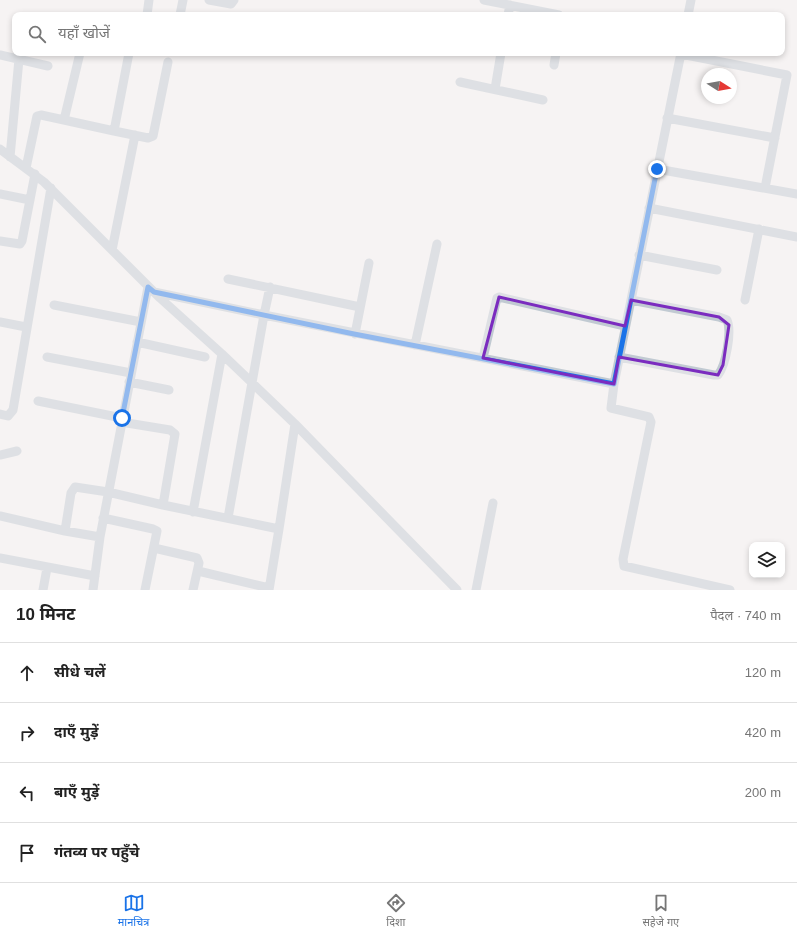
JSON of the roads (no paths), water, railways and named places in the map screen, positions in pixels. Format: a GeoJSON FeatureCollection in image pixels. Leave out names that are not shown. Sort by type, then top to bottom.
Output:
{"type":"FeatureCollection","features":[{"type":"Feature","properties":{"kind":"street"},"geometry":{"type":"LineString","coordinates":[[147,12],[149,0]]}},
{"type":"Feature","properties":{"kind":"street"},"geometry":{"type":"LineString","coordinates":[[181,12],[183,0]]}},
{"type":"Feature","properties":{"kind":"street"},"geometry":{"type":"LineString","coordinates":[[209,0],[228,4],[231,4],[234,0]]}},
{"type":"Feature","properties":{"kind":"street"},"geometry":{"type":"LineString","coordinates":[[484,0],[544,12]]}},
{"type":"Feature","properties":{"kind":"street"},"geometry":{"type":"LineString","coordinates":[[689,12],[691,0]]}},
{"type":"Feature","properties":{"kind":"street"},"geometry":{"type":"LineString","coordinates":[[509,12],[510,5]]}},
{"type":"Feature","properties":{"kind":"street"},"geometry":{"type":"LineString","coordinates":[[0,55],[48,66]]}},
{"type":"Feature","properties":{"kind":"street"},"geometry":{"type":"LineString","coordinates":[[64,120],[79,56]]}},
{"type":"Feature","properties":{"kind":"street"},"geometry":{"type":"LineString","coordinates":[[114,131],[128,56]]}},
{"type":"Feature","properties":{"kind":"street"},"geometry":{"type":"LineString","coordinates":[[494,89],[500,56]]}},
{"type":"Feature","properties":{"kind":"street"},"geometry":{"type":"LineString","coordinates":[[554,65],[556,56]]}},
{"type":"Feature","properties":{"kind":"street"},"geometry":{"type":"LineString","coordinates":[[680,56],[625,326],[611,408],[649,417],[651,422],[623,564],[627,567],[720,589],[730,590]]}},
{"type":"Feature","properties":{"kind":"street"},"geometry":{"type":"LineString","coordinates":[[695,56],[797,77]]}},
{"type":"Feature","properties":{"kind":"street"},"geometry":{"type":"LineString","coordinates":[[10,156],[19,60]]}},
{"type":"Feature","properties":{"kind":"street"},"geometry":{"type":"LineString","coordinates":[[26,168],[37,116],[41,115],[148,138],[153,136],[168,62]]}},
{"type":"Feature","properties":{"kind":"street"},"geometry":{"type":"LineString","coordinates":[[765,188],[787,75]]}},
{"type":"Feature","properties":{"kind":"street"},"geometry":{"type":"LineString","coordinates":[[460,82],[543,100]]}},
{"type":"Feature","properties":{"kind":"street"},"geometry":{"type":"LineString","coordinates":[[667,118],[775,138]]}},
{"type":"Feature","properties":{"kind":"street"},"geometry":{"type":"LineString","coordinates":[[112,250],[135,135]]}},
{"type":"Feature","properties":{"kind":"street"},"geometry":{"type":"LineString","coordinates":[[0,150],[35,174],[51,188],[151,289],[252,382],[295,424],[457,590]]}},
{"type":"Feature","properties":{"kind":"street"},"geometry":{"type":"LineString","coordinates":[[657,169],[797,194]]}},
{"type":"Feature","properties":{"kind":"street"},"geometry":{"type":"LineString","coordinates":[[0,240],[20,244],[35,174]]}},
{"type":"Feature","properties":{"kind":"street"},"geometry":{"type":"LineString","coordinates":[[0,414],[8,416],[13,410],[51,188]]}},
{"type":"Feature","properties":{"kind":"street"},"geometry":{"type":"LineString","coordinates":[[0,194],[30,200]]}},
{"type":"Feature","properties":{"kind":"street"},"geometry":{"type":"LineString","coordinates":[[649,208],[797,237]]}},
{"type":"Feature","properties":{"kind":"street"},"geometry":{"type":"LineString","coordinates":[[744,300],[759,229]]}},
{"type":"Feature","properties":{"kind":"street"},"geometry":{"type":"LineString","coordinates":[[415,346],[437,244]]}},
{"type":"Feature","properties":{"kind":"street"},"geometry":{"type":"LineString","coordinates":[[639,255],[717,270]]}},
{"type":"Feature","properties":{"kind":"street"},"geometry":{"type":"LineString","coordinates":[[354,334],[369,263]]}},
{"type":"Feature","properties":{"kind":"street"},"geometry":{"type":"LineString","coordinates":[[228,279],[360,307]]}},
{"type":"Feature","properties":{"kind":"street"},"geometry":{"type":"LineString","coordinates":[[228,518],[270,288]]}},
{"type":"Feature","properties":{"kind":"street"},"geometry":{"type":"LineString","coordinates":[[151,289],[354,334],[614,384]]}},
{"type":"Feature","properties":{"kind":"street"},"geometry":{"type":"LineString","coordinates":[[93,590],[108,492],[141,322],[151,289]]}},
{"type":"Feature","properties":{"kind":"street"},"geometry":{"type":"LineString","coordinates":[[483,358],[498,297],[625,326]]}},
{"type":"Feature","properties":{"kind":"street"},"geometry":{"type":"LineString","coordinates":[[619,357],[714,375],[718,375],[722,370],[730,331],[729,325],[723,318],[631,300]]}},
{"type":"Feature","properties":{"kind":"street"},"geometry":{"type":"LineString","coordinates":[[54,305],[141,322]]}},
{"type":"Feature","properties":{"kind":"street"},"geometry":{"type":"LineString","coordinates":[[0,322],[26,327]]}},
{"type":"Feature","properties":{"kind":"street"},"geometry":{"type":"LineString","coordinates":[[137,342],[205,357]]}},
{"type":"Feature","properties":{"kind":"street"},"geometry":{"type":"LineString","coordinates":[[194,512],[222,354]]}},
{"type":"Feature","properties":{"kind":"street"},"geometry":{"type":"LineString","coordinates":[[47,357],[130,378],[169,390]]}},
{"type":"Feature","properties":{"kind":"street"},"geometry":{"type":"LineString","coordinates":[[38,402],[170,430],[175,434],[163,505]]}},
{"type":"Feature","properties":{"kind":"street"},"geometry":{"type":"LineString","coordinates":[[198,571],[269,589],[295,424]]}},
{"type":"Feature","properties":{"kind":"street"},"geometry":{"type":"LineString","coordinates":[[0,455],[17,451]]}},
{"type":"Feature","properties":{"kind":"street"},"geometry":{"type":"LineString","coordinates":[[65,532],[73,489],[78,487],[108,492],[194,512],[279,529]]}},
{"type":"Feature","properties":{"kind":"street"},"geometry":{"type":"LineString","coordinates":[[476,590],[493,503]]}},
{"type":"Feature","properties":{"kind":"street"},"geometry":{"type":"LineString","coordinates":[[0,516],[65,532],[100,537]]}},
{"type":"Feature","properties":{"kind":"street"},"geometry":{"type":"LineString","coordinates":[[103,518],[156,529],[157,534],[145,590]]}},
{"type":"Feature","properties":{"kind":"street"},"geometry":{"type":"LineString","coordinates":[[154,548],[197,558],[199,560],[194,590]]}},
{"type":"Feature","properties":{"kind":"street"},"geometry":{"type":"LineString","coordinates":[[0,558],[95,576]]}},
{"type":"Feature","properties":{"kind":"street"},"geometry":{"type":"LineString","coordinates":[[42,590],[47,568]]}}]}
